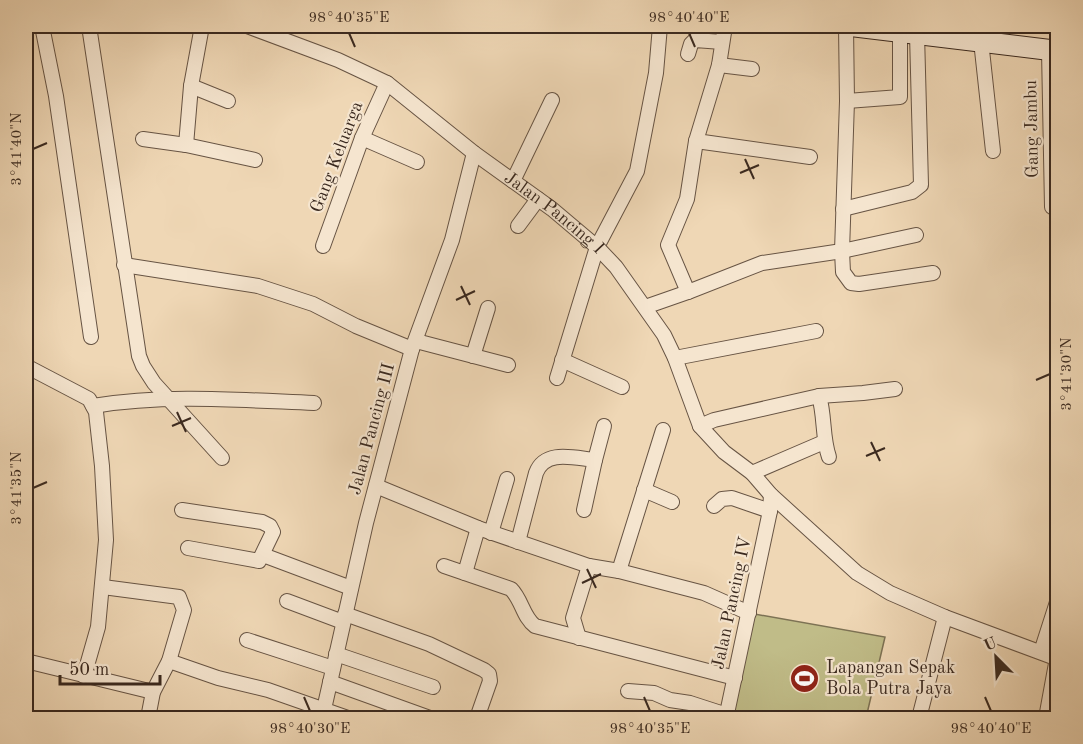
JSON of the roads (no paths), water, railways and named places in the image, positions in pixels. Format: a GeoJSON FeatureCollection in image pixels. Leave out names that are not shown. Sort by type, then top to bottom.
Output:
{"type":"FeatureCollection","features":[{"type":"Feature","properties":{"kind":"main road"},"geometry":{"type":"LineString","coordinates":[[851,26],[989,36],[1053,51]]}},
{"type":"Feature","properties":{"kind":"street"},"geometry":{"type":"LineString","coordinates":[[42,26],[56,96],[91,337]]}},
{"type":"Feature","properties":{"kind":"street"},"geometry":{"type":"LineString","coordinates":[[89,26],[139,356],[148,374],[222,458]]}},
{"type":"Feature","properties":{"kind":"street"},"geometry":{"type":"LineString","coordinates":[[186,145],[191,86],[202,26]]}},
{"type":"Feature","properties":{"kind":"street","name":"Jalan Pancing I"},"geometry":{"type":"LineString","coordinates":[[247,26],[338,60],[387,83],[597,247],[616,267],[664,335],[700,426],[724,452],[752,473],[771,495],[857,573],[890,593],[945,617],[1057,658]]}},
{"type":"Feature","properties":{"kind":"street"},"geometry":{"type":"LineString","coordinates":[[557,378],[597,247],[637,171],[656,73],[660,26]]}},
{"type":"Feature","properties":{"kind":"street"},"geometry":{"type":"LineString","coordinates":[[688,292],[668,245],[687,199],[696,141],[719,65],[725,26]]}},
{"type":"Feature","properties":{"kind":"street"},"geometry":{"type":"LineString","coordinates":[[846,26],[847,101],[843,272],[851,284],[933,273]]}},
{"type":"Feature","properties":{"kind":"street"},"geometry":{"type":"LineString","coordinates":[[847,101],[900,97],[905,30]]}},
{"type":"Feature","properties":{"kind":"street"},"geometry":{"type":"LineString","coordinates":[[843,209],[912,192],[921,185],[905,30]]}},
{"type":"Feature","properties":{"kind":"street"},"geometry":{"type":"LineString","coordinates":[[989,36],[993,151]]}},
{"type":"Feature","properties":{"kind":"street"},"geometry":{"type":"LineString","coordinates":[[688,54],[695,40],[722,42]]}},
{"type":"Feature","properties":{"kind":"street","name":"Gang Jambu"},"geometry":{"type":"LineString","coordinates":[[1052,207],[1053,51]]}},
{"type":"Feature","properties":{"kind":"street"},"geometry":{"type":"LineString","coordinates":[[719,65],[752,69]]}},
{"type":"Feature","properties":{"kind":"street","name":"Gang Keluarga"},"geometry":{"type":"LineString","coordinates":[[323,246],[362,138],[387,83]]}},
{"type":"Feature","properties":{"kind":"street"},"geometry":{"type":"LineString","coordinates":[[191,86],[228,101]]}},
{"type":"Feature","properties":{"kind":"street"},"geometry":{"type":"LineString","coordinates":[[513,181],[552,100]]}},
{"type":"Feature","properties":{"kind":"street"},"geometry":{"type":"LineString","coordinates":[[362,138],[417,162]]}},
{"type":"Feature","properties":{"kind":"street"},"geometry":{"type":"LineString","coordinates":[[143,139],[186,145],[255,160]]}},
{"type":"Feature","properties":{"kind":"street"},"geometry":{"type":"LineString","coordinates":[[696,141],[810,157]]}},
{"type":"Feature","properties":{"kind":"street","name":"Jalan Pancing III"},"geometry":{"type":"LineString","coordinates":[[323,714],[366,523],[414,345],[452,240],[470,150]]}},
{"type":"Feature","properties":{"kind":"street"},"geometry":{"type":"LineString","coordinates":[[518,226],[538,199]]}},
{"type":"Feature","properties":{"kind":"street"},"geometry":{"type":"LineString","coordinates":[[645,307],[762,263],[842,251],[916,236]]}},
{"type":"Feature","properties":{"kind":"street"},"geometry":{"type":"LineString","coordinates":[[124,265],[258,286],[314,304],[381,337],[508,365]]}},
{"type":"Feature","properties":{"kind":"street"},"geometry":{"type":"LineString","coordinates":[[473,356],[488,308]]}},
{"type":"Feature","properties":{"kind":"street"},"geometry":{"type":"LineString","coordinates":[[675,358],[816,331]]}},
{"type":"Feature","properties":{"kind":"street"},"geometry":{"type":"LineString","coordinates":[[562,360],[622,387]]}},
{"type":"Feature","properties":{"kind":"street"},"geometry":{"type":"LineString","coordinates":[[26,366],[89,399],[96,411],[106,540],[98,627],[84,676]]}},
{"type":"Feature","properties":{"kind":"street"},"geometry":{"type":"LineString","coordinates":[[700,426],[714,420],[819,396],[895,388]]}},
{"type":"Feature","properties":{"kind":"street"},"geometry":{"type":"LineString","coordinates":[[819,396],[823,409],[824,442],[829,457]]}},
{"type":"Feature","properties":{"kind":"street"},"geometry":{"type":"LineString","coordinates":[[93,406],[170,398],[314,403]]}},
{"type":"Feature","properties":{"kind":"street"},"geometry":{"type":"LineString","coordinates":[[584,510],[604,426]]}},
{"type":"Feature","properties":{"kind":"street"},"geometry":{"type":"LineString","coordinates":[[619,571],[663,430]]}},
{"type":"Feature","properties":{"kind":"street"},"geometry":{"type":"LineString","coordinates":[[752,473],[824,442]]}},
{"type":"Feature","properties":{"kind":"street"},"geometry":{"type":"LineString","coordinates":[[518,542],[540,464],[548,458],[558,457],[595,460]]}},
{"type":"Feature","properties":{"kind":"street"},"geometry":{"type":"LineString","coordinates":[[465,573],[507,479]]}},
{"type":"Feature","properties":{"kind":"street"},"geometry":{"type":"LineString","coordinates":[[376,486],[518,542],[589,566],[619,571],[704,593],[749,613]]}},
{"type":"Feature","properties":{"kind":"street"},"geometry":{"type":"LineString","coordinates":[[644,490],[672,502]]}},
{"type":"Feature","properties":{"kind":"street","name":"Jalan Pancing IV"},"geometry":{"type":"LineString","coordinates":[[726,717],[770,511],[771,495]]}},
{"type":"Feature","properties":{"kind":"street"},"geometry":{"type":"LineString","coordinates":[[714,506],[722,499],[732,498],[770,511]]}},
{"type":"Feature","properties":{"kind":"street"},"geometry":{"type":"LineString","coordinates":[[182,510],[267,523],[273,532],[259,561],[188,548]]}},
{"type":"Feature","properties":{"kind":"street"},"geometry":{"type":"LineString","coordinates":[[262,555],[351,588]]}},
{"type":"Feature","properties":{"kind":"street"},"geometry":{"type":"LineString","coordinates":[[444,566],[511,589],[519,597],[529,622],[535,626],[735,678]]}},
{"type":"Feature","properties":{"kind":"street"},"geometry":{"type":"LineString","coordinates":[[579,638],[573,618],[589,566]]}},
{"type":"Feature","properties":{"kind":"street"},"geometry":{"type":"LineString","coordinates":[[103,588],[179,597],[184,610],[169,661],[153,692],[148,718]]}},
{"type":"Feature","properties":{"kind":"street"},"geometry":{"type":"LineString","coordinates":[[1041,652],[1052,636],[1058,599]]}},
{"type":"Feature","properties":{"kind":"street"},"geometry":{"type":"LineString","coordinates":[[287,601],[429,644],[484,670],[489,674],[490,681],[477,718]]}},
{"type":"Feature","properties":{"kind":"street"},"geometry":{"type":"LineString","coordinates":[[920,718],[945,617]]}},
{"type":"Feature","properties":{"kind":"street"},"geometry":{"type":"LineString","coordinates":[[247,640],[333,668],[433,687]]}},
{"type":"Feature","properties":{"kind":"street"},"geometry":{"type":"LineString","coordinates":[[1046,718],[1057,658]]}},
{"type":"Feature","properties":{"kind":"street"},"geometry":{"type":"LineString","coordinates":[[169,661],[218,678],[268,690],[323,714],[348,718]]}},
{"type":"Feature","properties":{"kind":"street"},"geometry":{"type":"LineString","coordinates":[[26,662],[153,692]]}},
{"type":"Feature","properties":{"kind":"street"},"geometry":{"type":"LineString","coordinates":[[333,668],[430,718]]}},
{"type":"Feature","properties":{"kind":"street"},"geometry":{"type":"LineString","coordinates":[[628,691],[654,693],[670,700],[690,703],[726,717]]}},
{"type":"Feature","properties":{"kind":"place","name":"Lapangan Sepak Bola Putra Jaya"},"geometry":{"type":"Point","coordinates":[805,678]}}]}
